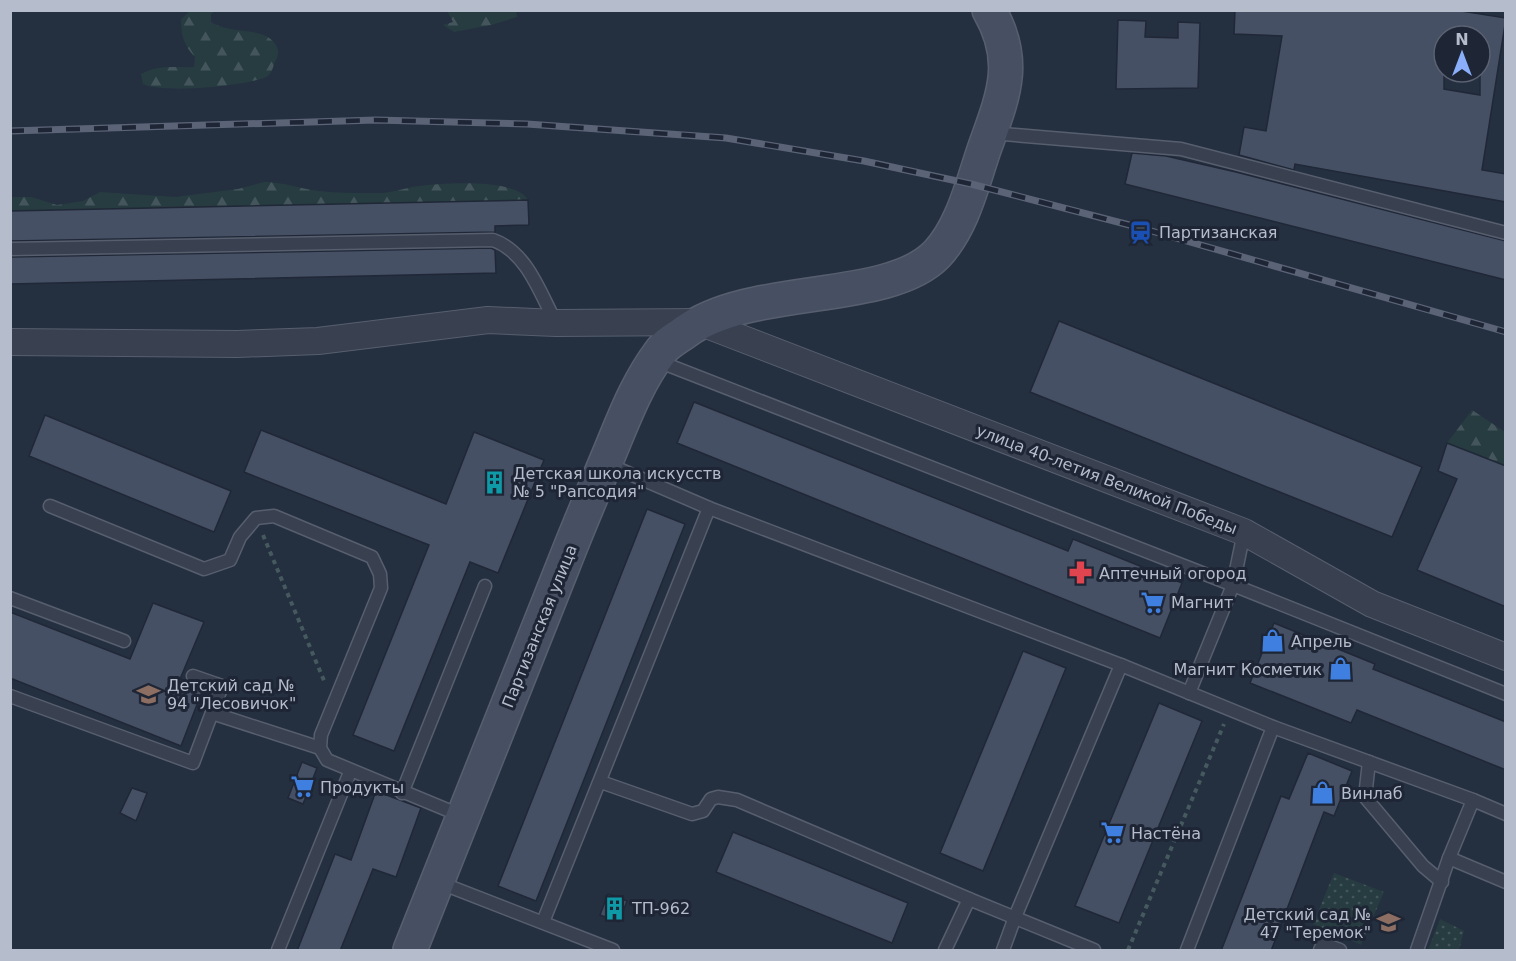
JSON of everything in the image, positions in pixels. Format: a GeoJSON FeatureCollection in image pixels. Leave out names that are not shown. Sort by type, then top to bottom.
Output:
{"type":"FeatureCollection","features":[{"type":"Feature","properties":{"kind":"street","name":"Партизанская улица"},"geometry":{"type":"LineString","coordinates":[[410,951],[637,385],[663,348],[699,322],[747,305],[853,287],[917,269],[934,257],[947,242],[963,210],[1004,93],[1006,68],[1003,37],[992,12]]}},
{"type":"Feature","properties":{"kind":"street"},"geometry":{"type":"LineString","coordinates":[[10,342],[237,344],[318,341],[488,320],[556,323],[699,322]]}},
{"type":"Feature","properties":{"kind":"street","name":"улица 40-летия Великой Победы"},"geometry":{"type":"LineString","coordinates":[[699,322],[1244,532],[1372,604],[1506,657]]}},
{"type":"Feature","properties":{"kind":"lane"},"geometry":{"type":"LineString","coordinates":[[990,133],[1181,149],[1506,233]]}},
{"type":"Feature","properties":{"kind":"lane"},"geometry":{"type":"LineString","coordinates":[[10,249],[493,240],[505,244],[521,258],[556,323]]}},
{"type":"Feature","properties":{"kind":"lane"},"geometry":{"type":"LineString","coordinates":[[655,360],[1506,694]]}},
{"type":"Feature","properties":{"kind":"lane"},"geometry":{"type":"LineString","coordinates":[[605,464],[709,508],[1121,665],[1273,728],[1506,814]]}},
{"type":"Feature","properties":{"kind":"lane"},"geometry":{"type":"LineString","coordinates":[[50,506],[204,569],[230,560],[240,537],[256,518],[274,516],[372,557],[380,574],[381,588],[321,735],[320,748],[327,760],[350,772],[463,817]]}},
{"type":"Feature","properties":{"kind":"lane"},"geometry":{"type":"LineString","coordinates":[[543,922],[709,508]]}},
{"type":"Feature","properties":{"kind":"lane"},"geometry":{"type":"LineString","coordinates":[[1189,693],[1233,585],[1244,532]]}},
{"type":"Feature","properties":{"kind":"lane"},"geometry":{"type":"LineString","coordinates":[[402,793],[485,586]]}},
{"type":"Feature","properties":{"kind":"lane"},"geometry":{"type":"LineString","coordinates":[[10,598],[124,640]]}},
{"type":"Feature","properties":{"kind":"lane"},"geometry":{"type":"LineString","coordinates":[[1003,951],[1015,917],[1121,665]]}},
{"type":"Feature","properties":{"kind":"lane"},"geometry":{"type":"LineString","coordinates":[[10,696],[194,763],[222,686],[194,676]]}},
{"type":"Feature","properties":{"kind":"lane"},"geometry":{"type":"LineString","coordinates":[[212,713],[320,748]]}},
{"type":"Feature","properties":{"kind":"lane"},"geometry":{"type":"LineString","coordinates":[[1187,951],[1273,728]]}},
{"type":"Feature","properties":{"kind":"lane"},"geometry":{"type":"LineString","coordinates":[[1369,762],[1365,797],[1424,866],[1442,882]]}},
{"type":"Feature","properties":{"kind":"lane"},"geometry":{"type":"LineString","coordinates":[[278,951],[350,772]]}},
{"type":"Feature","properties":{"kind":"lane"},"geometry":{"type":"LineString","coordinates":[[601,782],[692,814],[703,811],[711,799],[718,797],[737,800],[1094,951]]}},
{"type":"Feature","properties":{"kind":"lane"},"geometry":{"type":"LineString","coordinates":[[1417,951],[1449,858],[1473,800]]}},
{"type":"Feature","properties":{"kind":"lane"},"geometry":{"type":"LineString","coordinates":[[1449,858],[1506,882]]}},
{"type":"Feature","properties":{"kind":"lane"},"geometry":{"type":"LineString","coordinates":[[437,882],[613,951]]}},
{"type":"Feature","properties":{"kind":"lane"},"geometry":{"type":"LineString","coordinates":[[945,951],[969,898]]}},
{"type":"Feature","properties":{"kind":"lane"},"geometry":{"type":"LineString","coordinates":[[1320,951],[1323,944],[1340,951]]}},
{"type":"Feature","properties":{"kind":"path"},"geometry":{"type":"LineString","coordinates":[[256,518],[334,704]]}},
{"type":"Feature","properties":{"kind":"path"},"geometry":{"type":"LineString","coordinates":[[1128,951],[1230,710]]}},
{"type":"Feature","properties":{"kind":"green space"},"geometry":{"type":"Polygon","coordinates":[[[190,11],[215,11],[211,14],[211,22],[229,29],[257,33],[272,40],[277,47],[278,54],[269,75],[253,81],[203,88],[168,88],[143,84],[141,74],[154,69],[194,67],[195,57],[186,44],[181,25],[181,19],[190,11]]]}},
{"type":"Feature","properties":{"kind":"green space"},"geometry":{"type":"Polygon","coordinates":[[[447,11],[516,11],[517,17],[454,32],[443,25],[453,22],[447,11]]]}},
{"type":"Feature","properties":{"kind":"green space"},"geometry":{"type":"Polygon","coordinates":[[[264,182],[340,193],[386,193],[413,187],[461,183],[495,185],[521,193],[528,200],[11,211],[11,197],[31,197],[57,205],[83,201],[100,192],[175,197],[238,189],[264,182]]]}},
{"type":"Feature","properties":{"kind":"green space"},"geometry":{"type":"Polygon","coordinates":[[[1472,410],[1505,432],[1505,466],[1447,443],[1472,410]]]}},
{"type":"Feature","properties":{"kind":"green space"},"geometry":{"type":"Polygon","coordinates":[[[1334,873],[1384,892],[1361,945],[1313,924],[1334,873]]]}},
{"type":"Feature","properties":{"kind":"green space"},"geometry":{"type":"Polygon","coordinates":[[[1440,919],[1464,931],[1459,950],[1428,950],[1440,919]]]}},
{"type":"Feature","properties":{"kind":"building"},"geometry":{"type":"Polygon","coordinates":[[[1235,10],[1455,10],[1506,18],[1482,170],[1506,174],[1506,202],[1295,164],[1294,170],[1239,155],[1244,127],[1266,131],[1282,36],[1234,34],[1235,10]]]}},
{"type":"Feature","properties":{"kind":"building"},"geometry":{"type":"Polygon","coordinates":[[[1118,20],[1146,21],[1145,37],[1178,38],[1178,22],[1200,23],[1198,88],[1116,89],[1118,20]]]}},
{"type":"Feature","properties":{"kind":"building"},"geometry":{"type":"Polygon","coordinates":[[[1132,153],[1166,156],[1236,172],[1506,241],[1506,280],[1125,184],[1132,153]]]}},
{"type":"Feature","properties":{"kind":"building"},"geometry":{"type":"Polygon","coordinates":[[[528,200],[529,225],[495,226],[495,232],[10,241],[10,211],[528,200]]]}},
{"type":"Feature","properties":{"kind":"building"},"geometry":{"type":"Polygon","coordinates":[[[491,248],[495,250],[496,273],[10,284],[10,257],[491,248]]]}},
{"type":"Feature","properties":{"kind":"building"},"geometry":{"type":"Polygon","coordinates":[[[1059,321],[1422,467],[1392,537],[1030,392],[1059,321]]]}},
{"type":"Feature","properties":{"kind":"building"},"geometry":{"type":"Polygon","coordinates":[[[694,402],[1068,551],[1073,539],[1182,583],[1160,638],[677,443],[694,402]]]}},
{"type":"Feature","properties":{"kind":"building"},"geometry":{"type":"Polygon","coordinates":[[[45,415],[231,491],[214,532],[29,456],[45,415]]]}},
{"type":"Feature","properties":{"kind":"building"},"geometry":{"type":"Polygon","coordinates":[[[261,430],[446,504],[474,432],[544,460],[498,573],[470,562],[394,751],[353,735],[429,545],[244,472],[261,430]]]}},
{"type":"Feature","properties":{"kind":"building"},"geometry":{"type":"Polygon","coordinates":[[[1447,443],[1506,466],[1506,607],[1417,570],[1457,479],[1438,471],[1447,443]]]}},
{"type":"Feature","properties":{"kind":"building"},"geometry":{"type":"Polygon","coordinates":[[[647,509],[685,524],[536,901],[498,886],[647,509]]]}},
{"type":"Feature","properties":{"kind":"building"},"geometry":{"type":"Polygon","coordinates":[[[153,603],[204,622],[180,679],[203,689],[181,746],[10,678],[10,612],[130,659],[153,603]]]}},
{"type":"Feature","properties":{"kind":"building"},"geometry":{"type":"Polygon","coordinates":[[[1274,623],[1375,664],[1373,669],[1506,722],[1506,770],[1357,710],[1351,723],[1250,683],[1274,623]]]}},
{"type":"Feature","properties":{"kind":"building"},"geometry":{"type":"Polygon","coordinates":[[[1023,651],[1066,668],[983,871],[940,853],[1023,651]]]}},
{"type":"Feature","properties":{"kind":"building"},"geometry":{"type":"Polygon","coordinates":[[[1159,703],[1202,721],[1119,923],[1075,906],[1159,703]]]}},
{"type":"Feature","properties":{"kind":"building"},"geometry":{"type":"Polygon","coordinates":[[[1308,753],[1352,771],[1334,816],[1324,812],[1271,951],[1221,951],[1281,796],[1289,799],[1308,753]]]}},
{"type":"Feature","properties":{"kind":"building"},"geometry":{"type":"Polygon","coordinates":[[[302,762],[317,768],[303,804],[288,798],[302,762]]]}},
{"type":"Feature","properties":{"kind":"building"},"geometry":{"type":"Polygon","coordinates":[[[132,788],[147,793],[136,821],[120,813],[132,788]]]}},
{"type":"Feature","properties":{"kind":"building"},"geometry":{"type":"Polygon","coordinates":[[[376,791],[421,808],[396,877],[373,869],[340,951],[297,951],[335,854],[351,860],[376,791]]]}},
{"type":"Feature","properties":{"kind":"building"},"geometry":{"type":"Polygon","coordinates":[[[733,832],[908,903],[892,943],[716,872],[733,832]]]}},
{"type":"Feature","properties":{"kind":"building","name":"ТП-962"},"geometry":{"type":"Polygon","coordinates":[[[608,894],[627,901],[619,922],[600,915],[608,894]]]}},
{"type":"Feature","properties":{"kind":"railway"},"geometry":{"type":"LineString","coordinates":[[10,131],[376,120],[527,124],[726,138],[864,161],[971,184],[1141,228],[1506,332]]}},
{"type":"Feature","properties":{"kind":"place","name":"Партизанская"},"geometry":{"type":"Point","coordinates":[1141,232]}},
{"type":"Feature","properties":{"kind":"place","name":"Детская школа искусств № 5 \"Рапсодия\""},"geometry":{"type":"Point","coordinates":[495,482]}},
{"type":"Feature","properties":{"kind":"place","name":"Аптечный огород"},"geometry":{"type":"Point","coordinates":[1081,573]}},
{"type":"Feature","properties":{"kind":"place","name":"Магнит"},"geometry":{"type":"Point","coordinates":[1153,602]}},
{"type":"Feature","properties":{"kind":"place","name":"Апрель"},"geometry":{"type":"Point","coordinates":[1273,641]}},
{"type":"Feature","properties":{"kind":"place","name":"Магнит Косметик"},"geometry":{"type":"Point","coordinates":[1340,669]}},
{"type":"Feature","properties":{"kind":"place","name":"Детский сад № 94 \"Лесовичок\""},"geometry":{"type":"Point","coordinates":[149,694]}},
{"type":"Feature","properties":{"kind":"place","name":"Продукты"},"geometry":{"type":"Point","coordinates":[302,787]}},
{"type":"Feature","properties":{"kind":"place","name":"Винлаб"},"geometry":{"type":"Point","coordinates":[1323,793]}},
{"type":"Feature","properties":{"kind":"place","name":"Настёна"},"geometry":{"type":"Point","coordinates":[1113,833]}},
{"type":"Feature","properties":{"kind":"place","name":"ТП-962"},"geometry":{"type":"Point","coordinates":[614,908]}},
{"type":"Feature","properties":{"kind":"place","name":"Детский сад № 47 \"Теремок\""},"geometry":{"type":"Point","coordinates":[1389,923]}}]}
